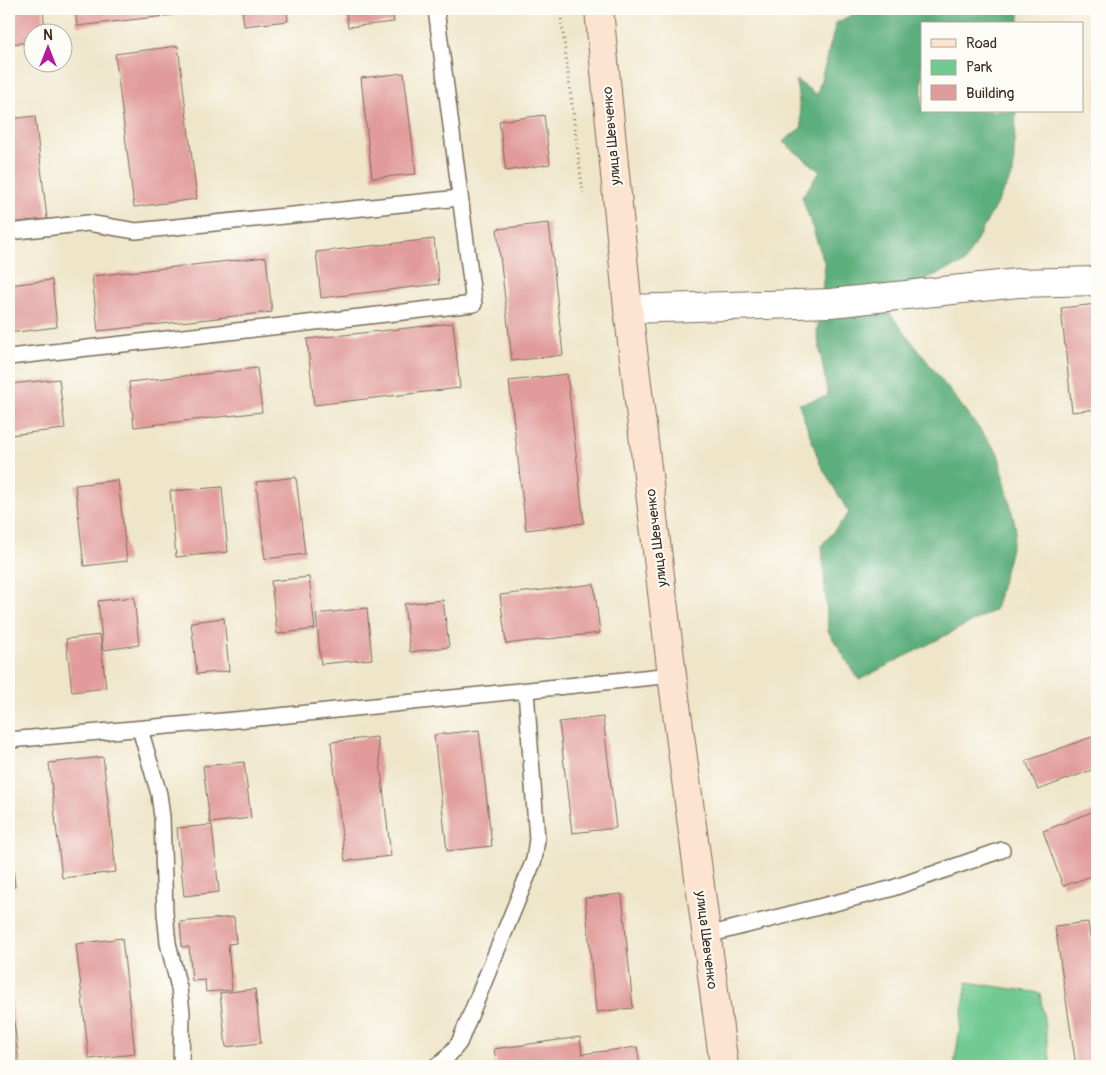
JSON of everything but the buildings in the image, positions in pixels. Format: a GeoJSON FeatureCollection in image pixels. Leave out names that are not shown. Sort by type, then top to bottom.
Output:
{"type":"FeatureCollection","features":[{"type":"Feature","properties":{"kind":"street","name":"улица Шевченко"},"geometry":{"type":"LineString","coordinates":[[600,9],[628,309],[672,675],[724,1066]]}},
{"type":"Feature","properties":{"kind":"street"},"geometry":{"type":"LineString","coordinates":[[628,309],[831,303],[1018,283],[1097,280]]}},
{"type":"Feature","properties":{"kind":"lane"},"geometry":{"type":"LineString","coordinates":[[9,357],[474,304],[436,9]]}},
{"type":"Feature","properties":{"kind":"lane"},"geometry":{"type":"LineString","coordinates":[[9,232],[88,223],[136,230],[460,198]]}},
{"type":"Feature","properties":{"kind":"lane"},"geometry":{"type":"LineString","coordinates":[[9,740],[140,729],[672,675]]}},
{"type":"Feature","properties":{"kind":"lane"},"geometry":{"type":"LineString","coordinates":[[436,1066],[444,1061],[459,1043],[534,860],[537,839],[526,691]]}},
{"type":"Feature","properties":{"kind":"lane"},"geometry":{"type":"LineString","coordinates":[[140,729],[159,794],[162,816],[165,913],[168,943],[179,988],[182,1012],[181,1066]]}},
{"type":"Feature","properties":{"kind":"lane"},"geometry":{"type":"LineString","coordinates":[[707,935],[890,889],[1002,850]]}},
{"type":"Feature","properties":{"kind":"path"},"geometry":{"type":"LineString","coordinates":[[560,9],[583,193]]}},
{"type":"Feature","properties":{"kind":"green space"},"geometry":{"type":"Polygon","coordinates":[[[863,9],[1019,9],[1019,22],[921,22],[921,112],[1016,112],[1013,174],[964,263],[878,298],[998,453],[1016,529],[995,610],[859,680],[828,631],[822,545],[849,513],[820,464],[799,404],[828,396],[817,333],[825,265],[802,197],[820,171],[783,142],[802,127],[796,80],[817,95],[836,23],[863,9]]]}},
{"type":"Feature","properties":{"kind":"green space"},"geometry":{"type":"Polygon","coordinates":[[[967,982],[1040,993],[1051,1066],[954,1066],[967,982]]]}}]}
